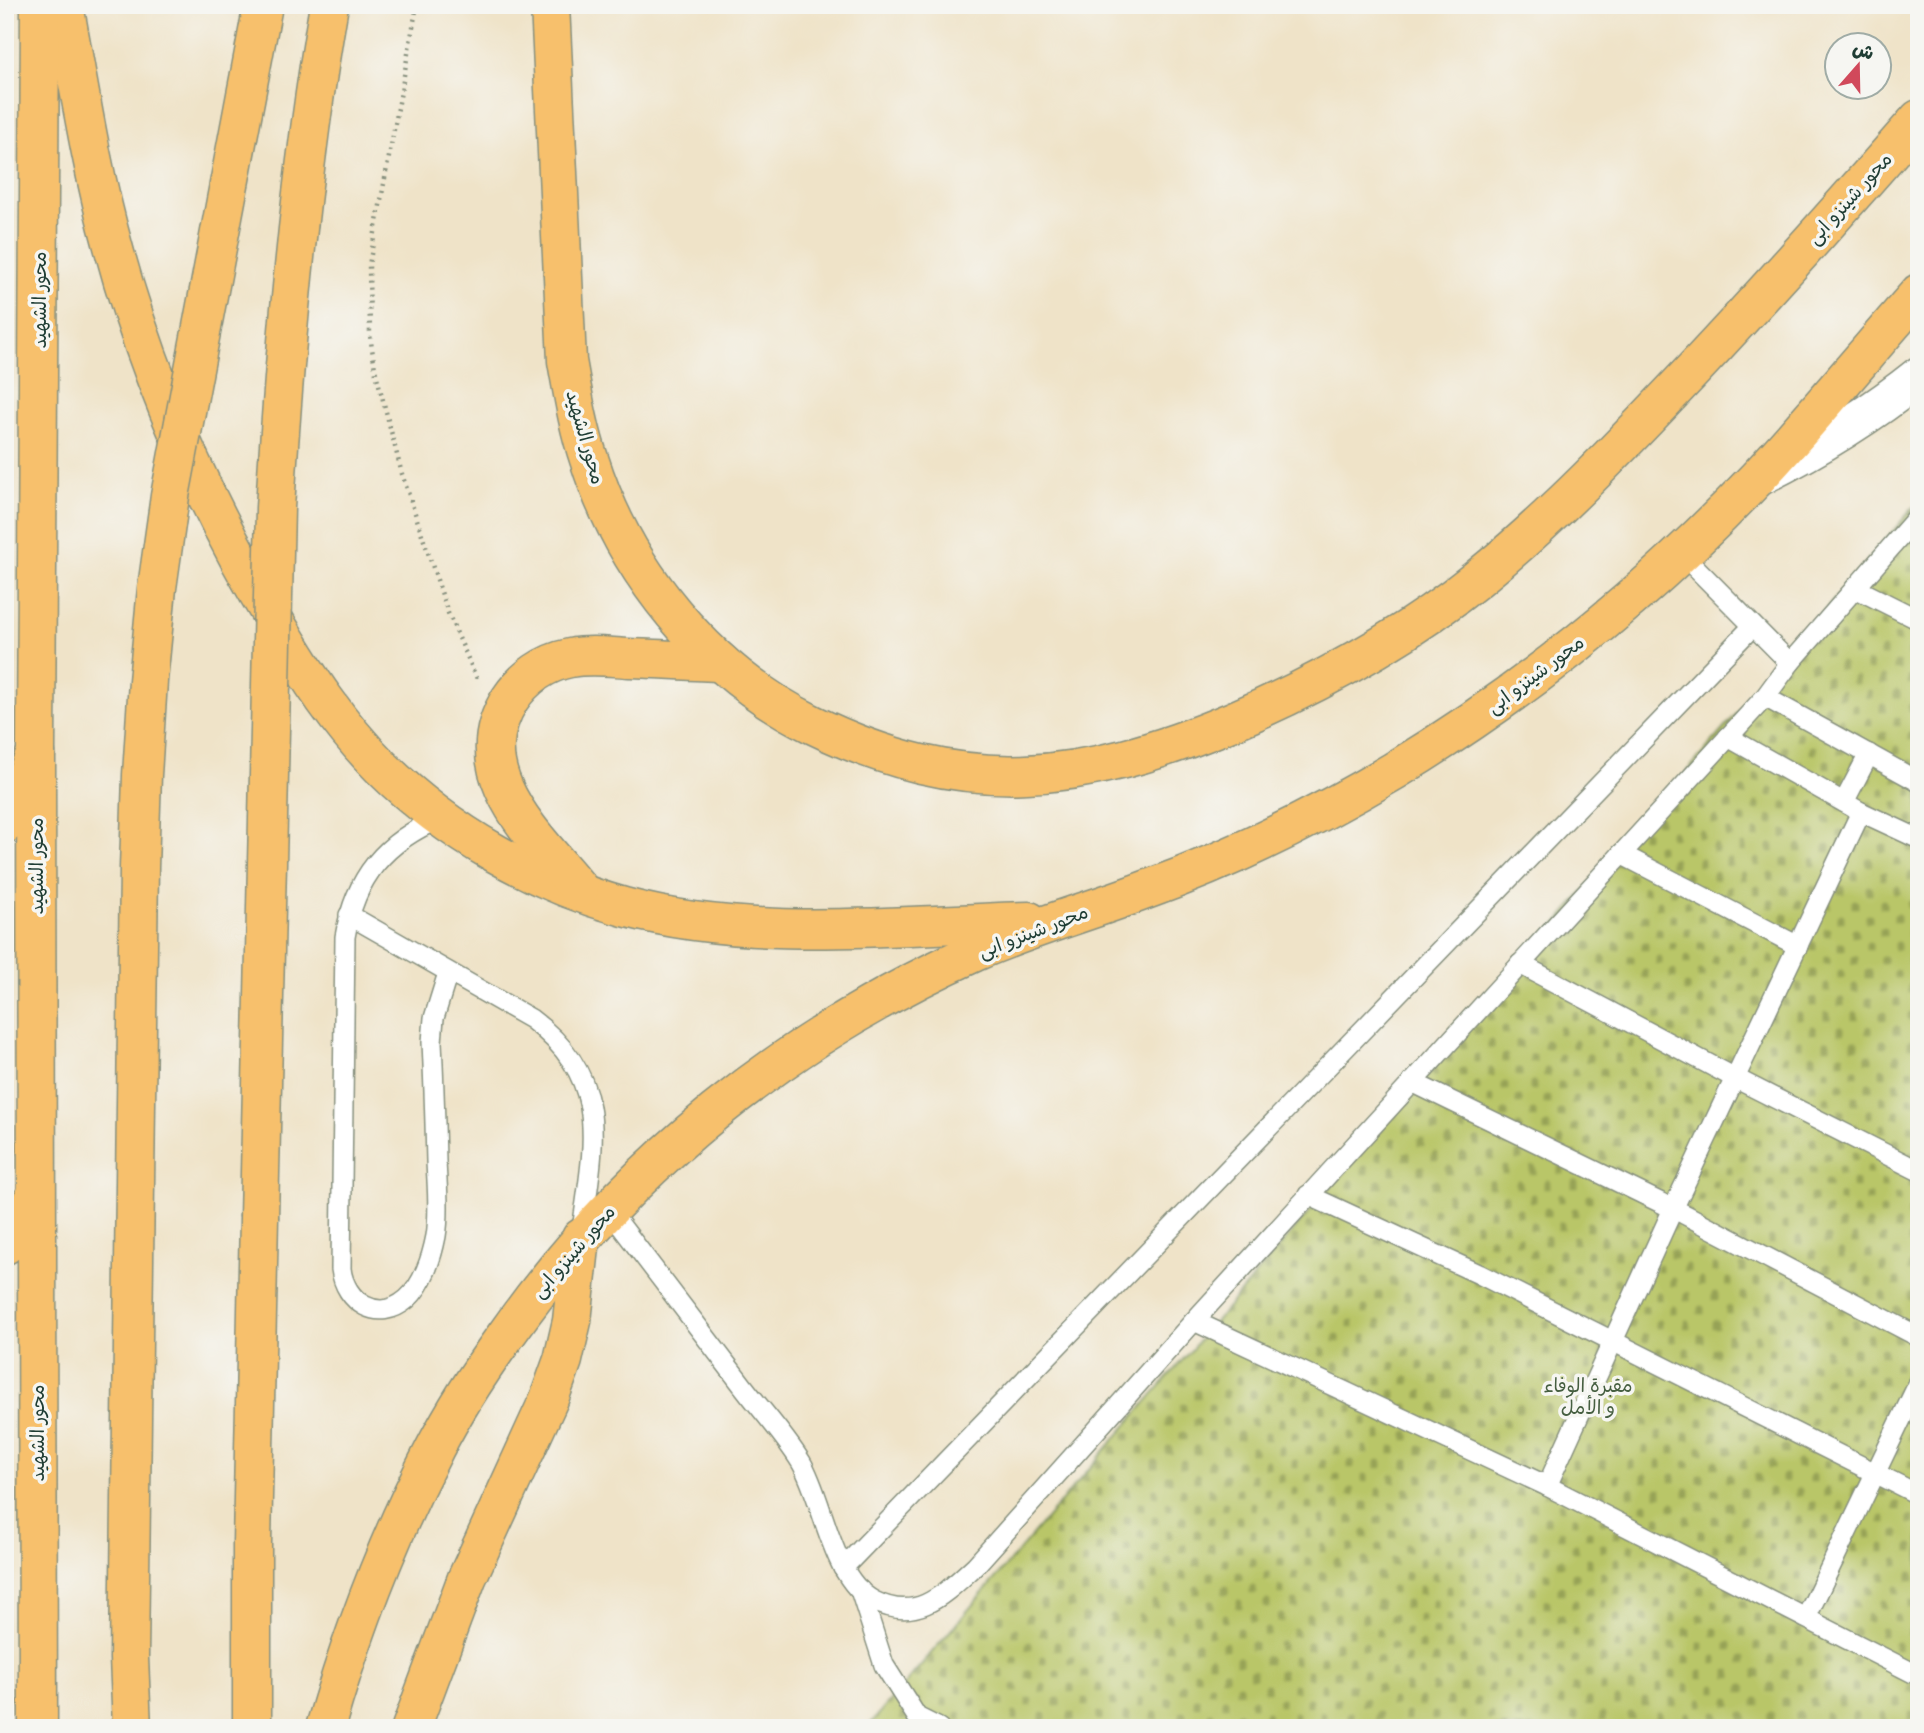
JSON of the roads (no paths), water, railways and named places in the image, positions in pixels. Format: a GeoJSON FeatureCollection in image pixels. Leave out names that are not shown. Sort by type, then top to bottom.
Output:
{"type":"FeatureCollection","features":[{"type":"Feature","properties":{"kind":"main road","name":"محور الشهيد"},"geometry":{"type":"LineString","coordinates":[[38,1728],[36,754],[40,5]]}},
{"type":"Feature","properties":{"kind":"main road"},"geometry":{"type":"LineString","coordinates":[[64,5],[94,166],[112,244],[134,320],[161,395],[192,468],[261,598],[329,707],[381,767],[441,818],[508,861],[623,907],[731,927],[785,929],[1059,920]]}},
{"type":"Feature","properties":{"kind":"main road"},"geometry":{"type":"LineString","coordinates":[[132,1728],[129,1658],[139,868],[147,695],[157,588],[170,496],[263,5]]}},
{"type":"Feature","properties":{"kind":"main road"},"geometry":{"type":"LineString","coordinates":[[252,1728],[252,1543],[275,508],[290,293],[302,185],[329,5]]}},
{"type":"Feature","properties":{"kind":"main road","name":"محور الشهيد"},"geometry":{"type":"LineString","coordinates":[[550,5],[564,323],[567,361],[576,412],[589,461],[608,508],[630,551],[656,591],[686,629],[720,662]]}},
{"type":"Feature","properties":{"kind":"main road","name":"محور شينزو ابى"},"geometry":{"type":"LineString","coordinates":[[720,662],[758,692],[798,718],[842,739],[887,756],[933,767],[981,774],[1029,775],[1075,771],[1168,745],[1261,709],[1359,659],[1423,619],[1521,542],[1612,456],[1919,119]]}},
{"type":"Feature","properties":{"kind":"main road","name":"محور شينزو ابى"},"geometry":{"type":"LineString","coordinates":[[325,1728],[342,1669],[369,1595],[401,1518],[437,1443],[527,1304],[581,1238],[637,1179],[699,1124],[764,1072],[833,1026],[906,985],[981,950],[1145,891],[1229,856],[1311,817],[1468,724],[1542,671],[1613,614],[1681,553],[1758,477],[1919,293]]}},
{"type":"Feature","properties":{"kind":"main road"},"geometry":{"type":"LineString","coordinates":[[581,892],[504,793],[494,750],[504,708],[516,690],[532,675],[571,657],[720,662]]}},
{"type":"Feature","properties":{"kind":"main road"},"geometry":{"type":"LineString","coordinates":[[5,824],[36,754]]}},
{"type":"Feature","properties":{"kind":"main road"},"geometry":{"type":"LineString","coordinates":[[5,1245],[36,1195]]}},
{"type":"Feature","properties":{"kind":"main road"},"geometry":{"type":"LineString","coordinates":[[411,1728],[467,1578],[554,1386],[572,1321],[581,1238]]}},
{"type":"Feature","properties":{"kind":"street"},"geometry":{"type":"LineString","coordinates":[[1758,477],[1843,432],[1919,376]]}},
{"type":"Feature","properties":{"kind":"lane"},"geometry":{"type":"LineString","coordinates":[[608,1209],[802,1463],[843,1568],[860,1589],[870,1599],[897,1609],[912,1609],[939,1598],[985,1556],[1308,1195],[1765,697],[1790,663],[1919,515]]}},
{"type":"Feature","properties":{"kind":"lane"},"geometry":{"type":"LineString","coordinates":[[1681,553],[1790,663]]}},
{"type":"Feature","properties":{"kind":"lane"},"geometry":{"type":"LineString","coordinates":[[1855,588],[1919,620]]}},
{"type":"Feature","properties":{"kind":"lane"},"geometry":{"type":"LineString","coordinates":[[843,1568],[1753,626]]}},
{"type":"Feature","properties":{"kind":"lane"},"geometry":{"type":"LineString","coordinates":[[1765,697],[1919,782]]}},
{"type":"Feature","properties":{"kind":"lane"},"geometry":{"type":"LineString","coordinates":[[1728,737],[1861,812],[1919,839]]}},
{"type":"Feature","properties":{"kind":"lane"},"geometry":{"type":"LineString","coordinates":[[1843,802],[1869,754]]}},
{"type":"Feature","properties":{"kind":"lane"},"geometry":{"type":"LineString","coordinates":[[1547,1486],[1673,1209],[1861,812]]}},
{"type":"Feature","properties":{"kind":"lane"},"geometry":{"type":"LineString","coordinates":[[441,818],[405,835],[390,848],[364,879],[349,915],[345,937],[341,1269],[349,1294],[358,1303],[370,1308],[397,1306],[408,1298],[424,1272],[435,1240],[438,1205],[432,1042],[434,1018],[448,973]]}},
{"type":"Feature","properties":{"kind":"lane"},"geometry":{"type":"LineString","coordinates":[[1621,853],[1798,946]]}},
{"type":"Feature","properties":{"kind":"lane"},"geometry":{"type":"LineString","coordinates":[[349,915],[531,1019],[556,1040],[576,1067],[585,1087],[593,1129],[581,1238]]}},
{"type":"Feature","properties":{"kind":"lane"},"geometry":{"type":"LineString","coordinates":[[1520,964],[1919,1171]]}},
{"type":"Feature","properties":{"kind":"lane"},"geometry":{"type":"LineString","coordinates":[[1412,1082],[1673,1209],[1919,1337]]}},
{"type":"Feature","properties":{"kind":"lane"},"geometry":{"type":"LineString","coordinates":[[1308,1195],[1479,1274],[1919,1495]]}},
{"type":"Feature","properties":{"kind":"lane"},"geometry":{"type":"LineString","coordinates":[[1194,1321],[1547,1486],[1919,1676]]}},
{"type":"Feature","properties":{"kind":"lane"},"geometry":{"type":"LineString","coordinates":[[1806,1618],[1919,1382]]}},
{"type":"Feature","properties":{"kind":"lane"},"geometry":{"type":"LineString","coordinates":[[860,1589],[884,1665],[917,1717],[939,1728]]}},
{"type":"Feature","properties":{"kind":"park label","name":"مقبرة الوفاء و الأمل"},"geometry":{"type":"Point","coordinates":[1588,1396]}}]}
